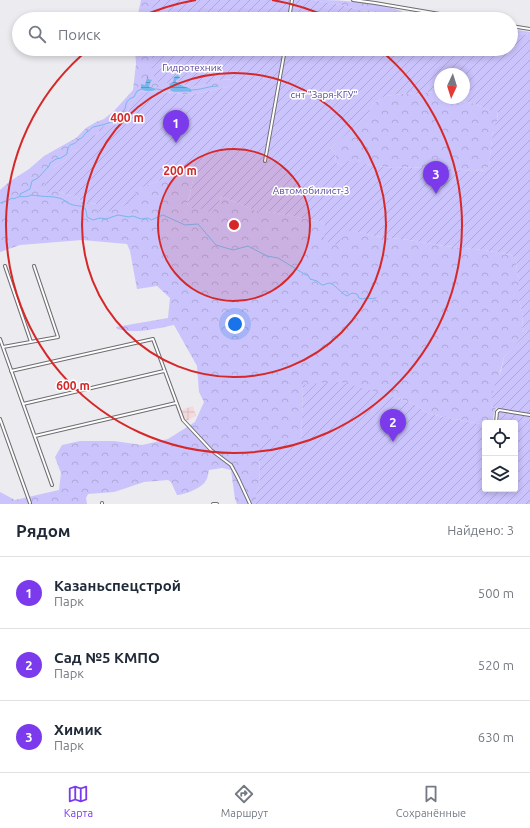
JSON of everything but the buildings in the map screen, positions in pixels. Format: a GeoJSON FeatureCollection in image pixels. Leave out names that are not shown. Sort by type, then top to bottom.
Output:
{"type":"FeatureCollection","features":[{"type":"Feature","properties":{"kind":"street"},"geometry":{"type":"LineString","coordinates":[[290,12],[292,0]]}},
{"type":"Feature","properties":{"kind":"street"},"geometry":{"type":"LineString","coordinates":[[353,0],[425,12]]}},
{"type":"Feature","properties":{"kind":"street"},"geometry":{"type":"LineString","coordinates":[[518,27],[530,29]]}},
{"type":"Feature","properties":{"kind":"street"},"geometry":{"type":"LineString","coordinates":[[265,161],[284,56]]}},
{"type":"Feature","properties":{"kind":"street"},"geometry":{"type":"LineString","coordinates":[[5,266],[31,342]]}},
{"type":"Feature","properties":{"kind":"street"},"geometry":{"type":"LineString","coordinates":[[3,347],[58,337],[34,266]]}},
{"type":"Feature","properties":{"kind":"street"},"geometry":{"type":"LineString","coordinates":[[0,338],[52,485]]}},
{"type":"Feature","properties":{"kind":"street"},"geometry":{"type":"LineString","coordinates":[[12,371],[153,339],[182,420],[211,450],[231,465],[250,504]]}},
{"type":"Feature","properties":{"kind":"street"},"geometry":{"type":"LineString","coordinates":[[23,404],[164,371]]}},
{"type":"Feature","properties":{"kind":"street"},"geometry":{"type":"LineString","coordinates":[[35,437],[176,403]]}},
{"type":"Feature","properties":{"kind":"street"},"geometry":{"type":"LineString","coordinates":[[496,420],[497,412],[499,410],[530,415]]}},
{"type":"Feature","properties":{"kind":"street"},"geometry":{"type":"LineString","coordinates":[[0,419],[30,503]]}},
{"type":"Feature","properties":{"kind":"shaded area"},"geometry":{"type":"Polygon","coordinates":[[[193,406],[196,416],[186,421],[181,410],[193,406]]]}},
{"type":"Feature","properties":{"kind":"green space"},"geometry":{"type":"Polygon","coordinates":[[[141,0],[157,0],[151,12],[138,12],[141,0]]]}},
{"type":"Feature","properties":{"kind":"green space"},"geometry":{"type":"Polygon","coordinates":[[[157,0],[291,0],[289,12],[151,12],[157,0]]]}},
{"type":"Feature","properties":{"kind":"green space"},"geometry":{"type":"Polygon","coordinates":[[[294,0],[313,0],[376,12],[291,12],[294,0]]]}},
{"type":"Feature","properties":{"kind":"green space"},"geometry":{"type":"Polygon","coordinates":[[[313,0],[348,1],[373,4],[403,12],[376,12],[313,0]]]}},
{"type":"Feature","properties":{"kind":"green space"},"geometry":{"type":"Polygon","coordinates":[[[518,30],[530,32],[530,35],[518,33],[518,30]]]}},
{"type":"Feature","properties":{"kind":"green space"},"geometry":{"type":"Polygon","coordinates":[[[518,33],[530,35],[530,414],[491,406],[493,389],[501,371],[504,357],[527,332],[522,330],[523,316],[519,300],[519,278],[516,259],[511,255],[341,230],[340,246],[324,241],[325,226],[321,222],[266,211],[256,211],[221,196],[212,213],[199,208],[194,209],[187,206],[194,177],[192,172],[169,177],[135,190],[136,195],[130,202],[122,207],[104,213],[97,211],[97,204],[83,202],[72,194],[69,196],[57,191],[44,193],[45,176],[53,168],[64,161],[73,151],[81,148],[89,138],[99,133],[99,129],[106,125],[119,124],[128,112],[130,104],[141,91],[190,95],[233,85],[237,79],[218,80],[212,84],[206,84],[198,87],[184,85],[180,81],[173,81],[169,83],[157,82],[152,71],[152,56],[283,56],[264,162],[266,161],[285,56],[518,56],[518,33]],[[434,68],[434,93],[429,92],[420,95],[409,93],[385,96],[373,104],[368,114],[330,149],[335,152],[336,163],[343,165],[347,161],[392,168],[429,167],[473,171],[485,170],[489,166],[493,129],[497,121],[498,112],[470,103],[470,68],[434,68]]]}},
{"type":"Feature","properties":{"kind":"green space"},"geometry":{"type":"Polygon","coordinates":[[[135,56],[152,56],[152,71],[173,81],[180,81],[184,85],[198,87],[206,84],[212,84],[218,80],[238,79],[233,85],[227,87],[190,95],[141,91],[130,104],[128,112],[119,124],[106,125],[99,133],[89,139],[82,148],[73,151],[64,161],[53,168],[57,191],[69,196],[72,194],[83,202],[97,204],[169,177],[192,172],[194,177],[187,205],[219,202],[221,196],[256,211],[266,211],[321,222],[325,226],[374,236],[484,250],[511,255],[516,259],[519,278],[519,300],[523,316],[522,330],[527,332],[504,357],[491,406],[496,408],[493,420],[482,420],[482,424],[429,414],[414,404],[392,396],[303,385],[301,444],[293,444],[259,460],[259,486],[256,494],[256,504],[237,504],[231,470],[222,468],[209,470],[207,479],[200,487],[180,495],[177,495],[171,482],[168,480],[144,482],[114,492],[88,494],[86,498],[87,504],[0,504],[0,492],[15,500],[59,490],[61,473],[55,457],[62,445],[80,441],[114,441],[142,445],[168,439],[195,422],[204,402],[199,392],[197,366],[174,325],[139,331],[117,329],[116,327],[168,318],[170,298],[157,286],[137,289],[130,251],[127,244],[82,240],[20,245],[0,252],[0,190],[44,156],[76,138],[86,128],[104,119],[114,111],[133,90],[135,56]]]}},
{"type":"Feature","properties":{"kind":"green space"},"geometry":{"type":"Polygon","coordinates":[[[429,92],[434,93],[434,104],[470,104],[470,103],[486,109],[498,111],[497,121],[493,130],[489,166],[485,170],[473,171],[429,167],[392,168],[366,164],[343,165],[336,163],[335,152],[330,149],[368,114],[373,104],[385,96],[409,93],[420,95],[429,92]]]}},
{"type":"Feature","properties":{"kind":"green space"},"geometry":{"type":"Polygon","coordinates":[[[341,382],[392,396],[414,404],[429,414],[482,424],[482,492],[518,492],[518,420],[498,420],[499,412],[501,410],[530,416],[530,504],[256,504],[256,494],[259,486],[261,440],[272,439],[301,444],[303,385],[341,382]]]}},
{"type":"Feature","properties":{"kind":"water"},"geometry":{"type":"Polygon","coordinates":[[[148,74],[148,79],[152,80],[149,87],[157,89],[153,91],[145,91],[141,89],[141,84],[145,85],[148,74]]]}},
{"type":"Feature","properties":{"kind":"water"},"geometry":{"type":"Polygon","coordinates":[[[178,75],[180,78],[176,80],[176,82],[191,89],[191,92],[174,92],[170,90],[171,88],[169,84],[173,82],[174,77],[178,75]]]}},
{"type":"Feature","properties":{"kind":"waterway"},"geometry":{"type":"LineString","coordinates":[[192,90],[217,86]]}},
{"type":"Feature","properties":{"kind":"waterway"},"geometry":{"type":"LineString","coordinates":[[157,89],[162,90],[171,88]]}},
{"type":"Feature","properties":{"kind":"waterway"},"geometry":{"type":"LineString","coordinates":[[20,196],[20,194],[30,189],[32,181],[38,178],[50,163],[67,154],[68,147],[70,145],[77,142],[93,127],[113,121],[125,109],[128,100],[134,97],[137,91],[142,89]]}},
{"type":"Feature","properties":{"kind":"waterway"},"geometry":{"type":"LineString","coordinates":[[0,203],[12,198],[14,199],[32,195],[57,197],[71,204],[83,207],[86,210],[87,217],[93,220],[100,218],[106,219],[118,215],[129,217],[133,216],[141,219],[148,218],[151,220],[163,215],[185,225],[198,224],[216,245],[233,250],[248,246],[267,256],[278,258],[308,275],[310,279],[317,281],[322,285],[329,283],[332,284],[347,296],[352,293],[357,294],[359,298],[362,299],[376,298]]}},
{"type":"Feature","properties":{"kind":"place","name":"Казаньспецстрой"},"geometry":{"type":"Point","coordinates":[176,143]}},
{"type":"Feature","properties":{"kind":"place","name":"Химик"},"geometry":{"type":"Point","coordinates":[436,194]}},
{"type":"Feature","properties":{"kind":"place","name":"Сад №5 КМПО"},"geometry":{"type":"Point","coordinates":[393,442]}},
{"type":"Feature","properties":{"kind":"park label","name":"Гидротехник"},"geometry":{"type":"Point","coordinates":[192,67]}},
{"type":"Feature","properties":{"kind":"park label","name":"снт \"Заря-КГУ\""},"geometry":{"type":"Point","coordinates":[324,94]}},
{"type":"Feature","properties":{"kind":"park label","name":"Автомобилист-3"},"geometry":{"type":"Point","coordinates":[311,190]}}]}
